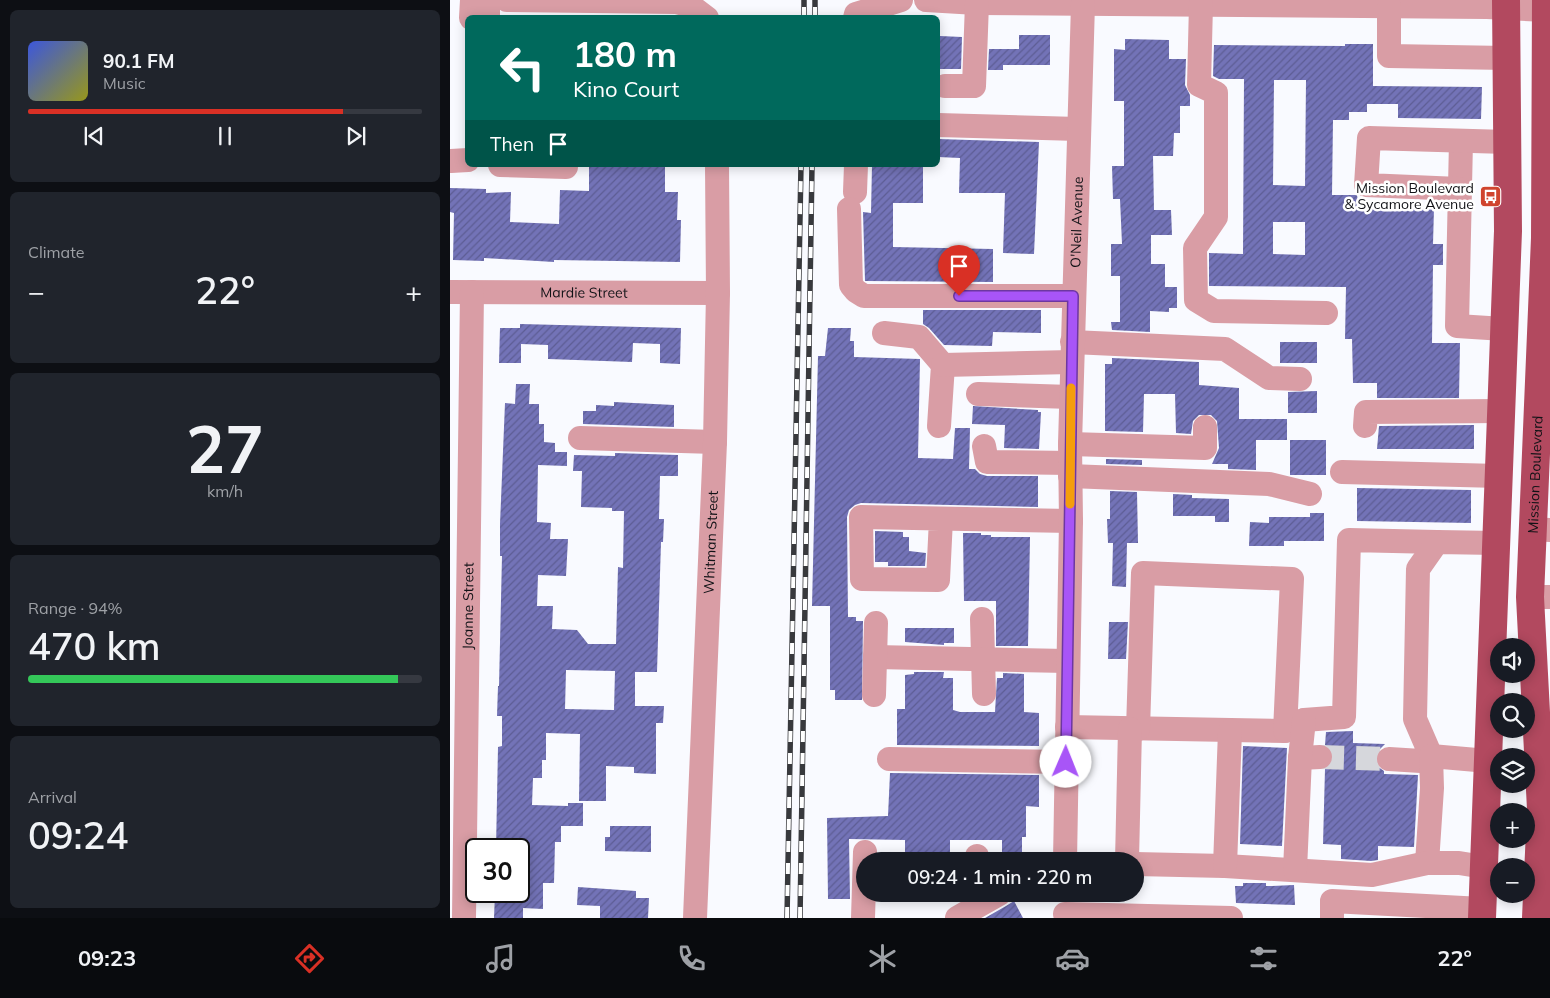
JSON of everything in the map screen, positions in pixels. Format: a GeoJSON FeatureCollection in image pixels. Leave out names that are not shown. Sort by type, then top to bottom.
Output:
{"type":"FeatureCollection","features":[{"type":"Feature","properties":{"kind":"main road"},"geometry":{"type":"LineString","coordinates":[[1482,914],[1508,231],[1506,4]]}},
{"type":"Feature","properties":{"kind":"main road","name":"Mission Boulevard"},"geometry":{"type":"LineString","coordinates":[[1536,918],[1541,809],[1540,597],[1548,205],[1546,5]]}},
{"type":"Feature","properties":{"kind":"street"},"geometry":{"type":"LineString","coordinates":[[471,15],[472,0]]}},
{"type":"Feature","properties":{"kind":"street"},"geometry":{"type":"LineString","coordinates":[[488,0],[488,15]]}},
{"type":"Feature","properties":{"kind":"street"},"geometry":{"type":"LineString","coordinates":[[507,0],[636,0],[676,2],[691,6],[703,15]]}},
{"type":"Feature","properties":{"kind":"street"},"geometry":{"type":"LineString","coordinates":[[856,15],[901,0]]}},
{"type":"Feature","properties":{"kind":"street"},"geometry":{"type":"LineString","coordinates":[[933,6],[977,3],[1082,4],[1106,2],[1201,4],[1242,2],[1389,6],[1546,5]]}},
{"type":"Feature","properties":{"kind":"street"},"geometry":{"type":"LineString","coordinates":[[945,86],[974,86],[977,3]]}},
{"type":"Feature","properties":{"kind":"street","name":"O'Neil Avenue"},"geometry":{"type":"LineString","coordinates":[[1065,852],[1073,296],[1082,4]]}},
{"type":"Feature","properties":{"kind":"street"},"geometry":{"type":"LineString","coordinates":[[1201,4],[1199,85],[1216,93],[1216,217],[1195,248],[1196,300],[1214,311],[1326,313]]}},
{"type":"Feature","properties":{"kind":"street"},"geometry":{"type":"LineString","coordinates":[[1389,6],[1389,56],[1506,58]]}},
{"type":"Feature","properties":{"kind":"street"},"geometry":{"type":"LineString","coordinates":[[940,125],[1078,128]]}},
{"type":"Feature","properties":{"kind":"street"},"geometry":{"type":"LineString","coordinates":[[1459,189],[1366,185],[1369,138],[1507,142]]}},
{"type":"Feature","properties":{"kind":"street"},"geometry":{"type":"LineString","coordinates":[[1461,140],[1457,326],[1504,329]]}},
{"type":"Feature","properties":{"kind":"street","name":"Whitman Street"},"geometry":{"type":"LineString","coordinates":[[695,918],[715,442],[718,293],[717,167]]}},
{"type":"Feature","properties":{"kind":"street"},"geometry":{"type":"LineString","coordinates":[[856,167],[852,201],[851,285],[864,296],[1073,296]]}},
{"type":"Feature","properties":{"kind":"street","name":"Mardie Street"},"geometry":{"type":"LineString","coordinates":[[461,292],[718,293]]}},
{"type":"Feature","properties":{"kind":"street","name":"Joanne Street"},"geometry":{"type":"LineString","coordinates":[[461,292],[464,918]]}},
{"type":"Feature","properties":{"kind":"street"},"geometry":{"type":"LineString","coordinates":[[884,333],[919,337],[943,365],[939,426]]}},
{"type":"Feature","properties":{"kind":"street"},"geometry":{"type":"LineString","coordinates":[[943,365],[1072,352],[1225,349],[1269,378],[1300,379]]}},
{"type":"Feature","properties":{"kind":"street"},"geometry":{"type":"LineString","coordinates":[[978,394],[1071,397]]}},
{"type":"Feature","properties":{"kind":"street"},"geometry":{"type":"LineString","coordinates":[[1365,426],[1366,412],[1501,411]]}},
{"type":"Feature","properties":{"kind":"street"},"geometry":{"type":"LineString","coordinates":[[984,446],[987,462],[1070,461],[1205,448],[1205,427]]}},
{"type":"Feature","properties":{"kind":"street"},"geometry":{"type":"LineString","coordinates":[[580,438],[715,442]]}},
{"type":"Feature","properties":{"kind":"street"},"geometry":{"type":"LineString","coordinates":[[1070,461],[1268,484],[1310,494]]}},
{"type":"Feature","properties":{"kind":"street"},"geometry":{"type":"LineString","coordinates":[[1342,472],[1499,476]]}},
{"type":"Feature","properties":{"kind":"street"},"geometry":{"type":"LineString","coordinates":[[941,519],[1071,521]]}},
{"type":"Feature","properties":{"kind":"street"},"geometry":{"type":"LineString","coordinates":[[1067,727],[1230,731],[1295,726],[1344,717],[1349,540],[1496,544]]}},
{"type":"Feature","properties":{"kind":"street"},"geometry":{"type":"LineString","coordinates":[[1427,863],[1432,788],[1431,756],[1415,719],[1418,569],[1436,542]]}},
{"type":"Feature","properties":{"kind":"street"},"geometry":{"type":"LineString","coordinates":[[1127,852],[1143,574],[1292,579],[1295,726],[1310,757],[1295,870]]}},
{"type":"Feature","properties":{"kind":"street"},"geometry":{"type":"LineString","coordinates":[[982,619],[984,694]]}},
{"type":"Feature","properties":{"kind":"street"},"geometry":{"type":"LineString","coordinates":[[874,695],[876,623]]}},
{"type":"Feature","properties":{"kind":"street"},"geometry":{"type":"LineString","coordinates":[[875,657],[1067,661]]}},
{"type":"Feature","properties":{"kind":"street"},"geometry":{"type":"LineString","coordinates":[[1225,866],[1230,731]]}},
{"type":"Feature","properties":{"kind":"street"},"geometry":{"type":"LineString","coordinates":[[1389,759],[1421,761],[1431,756],[1488,761]]}},
{"type":"Feature","properties":{"kind":"street"},"geometry":{"type":"LineString","coordinates":[[889,759],[1066,762]]}},
{"type":"Feature","properties":{"kind":"street"},"geometry":{"type":"LineString","coordinates":[[1144,864],[1225,866],[1372,875],[1427,863],[1459,863],[1484,867]]}},
{"type":"Feature","properties":{"kind":"street"},"geometry":{"type":"LineString","coordinates":[[1332,918],[1332,901],[1385,911],[1482,914]]}},
{"type":"Feature","properties":{"kind":"street"},"geometry":{"type":"LineString","coordinates":[[864,902],[864,918]]}},
{"type":"Feature","properties":{"kind":"street"},"geometry":{"type":"LineString","coordinates":[[966,911],[983,902]]}},
{"type":"Feature","properties":{"kind":"street"},"geometry":{"type":"LineString","coordinates":[[1065,909],[1231,918]]}},
{"type":"Feature","properties":{"kind":"building"},"geometry":{"type":"Polygon","coordinates":[[[1019,35],[1050,35],[1050,65],[1003,65],[1003,70],[988,70],[989,49],[1019,49],[1019,35]]]}},
{"type":"Feature","properties":{"kind":"building"},"geometry":{"type":"Polygon","coordinates":[[[940,36],[962,37],[961,69],[940,69],[940,36]]]}},
{"type":"Feature","properties":{"kind":"building"},"geometry":{"type":"Polygon","coordinates":[[[1125,39],[1169,40],[1169,59],[1186,59],[1185,85],[1190,95],[1190,106],[1180,106],[1180,133],[1174,133],[1173,156],[1153,156],[1154,210],[1171,210],[1172,235],[1151,235],[1151,264],[1165,264],[1165,287],[1177,287],[1177,308],[1169,308],[1169,312],[1150,311],[1150,332],[1112,330],[1111,322],[1120,322],[1120,276],[1111,276],[1111,244],[1122,244],[1120,199],[1113,199],[1112,166],[1124,166],[1124,101],[1114,101],[1114,49],[1125,50],[1125,39]]]}},
{"type":"Feature","properties":{"kind":"building"},"geometry":{"type":"Polygon","coordinates":[[[1345,44],[1373,44],[1373,86],[1482,87],[1481,119],[1398,118],[1398,104],[1367,104],[1367,112],[1349,112],[1349,120],[1333,120],[1332,195],[1357,195],[1359,208],[1434,208],[1433,244],[1443,244],[1443,265],[1433,265],[1432,343],[1460,343],[1459,398],[1377,398],[1377,383],[1353,383],[1352,339],[1345,339],[1346,287],[1209,286],[1209,253],[1243,254],[1244,79],[1219,79],[1213,76],[1214,45],[1345,46],[1345,44]],[[1274,80],[1273,185],[1305,186],[1306,80],[1274,80]],[[1273,222],[1273,254],[1305,255],[1305,222],[1273,222]]]}},
{"type":"Feature","properties":{"kind":"building"},"geometry":{"type":"Polygon","coordinates":[[[940,139],[1039,142],[1034,254],[1003,253],[1005,193],[959,193],[960,158],[940,157],[940,139]]]}},
{"type":"Feature","properties":{"kind":"building"},"geometry":{"type":"Polygon","coordinates":[[[589,167],[665,167],[665,192],[678,192],[677,220],[681,220],[680,262],[554,260],[554,262],[484,258],[484,261],[453,260],[454,213],[450,212],[450,188],[486,189],[486,193],[511,192],[510,222],[559,224],[560,190],[589,191],[589,167]]]}},
{"type":"Feature","properties":{"kind":"building"},"geometry":{"type":"Polygon","coordinates":[[[872,167],[923,167],[923,203],[893,203],[893,247],[993,249],[993,282],[865,281],[863,212],[871,213],[872,167]]]}},
{"type":"Feature","properties":{"kind":"building"},"geometry":{"type":"Polygon","coordinates":[[[923,310],[1041,310],[1041,333],[993,332],[992,346],[944,345],[923,324],[923,310]]]}},
{"type":"Feature","properties":{"kind":"building"},"geometry":{"type":"Polygon","coordinates":[[[520,324],[681,328],[680,364],[660,363],[660,344],[633,343],[632,362],[548,359],[548,345],[521,344],[521,363],[499,363],[500,328],[520,328],[520,324]]]}},
{"type":"Feature","properties":{"kind":"building"},"geometry":{"type":"Polygon","coordinates":[[[828,328],[851,328],[850,341],[854,341],[854,357],[920,359],[918,458],[953,459],[955,428],[970,428],[969,469],[975,469],[980,474],[987,476],[1038,476],[1038,507],[861,503],[849,510],[847,517],[848,617],[856,617],[856,621],[863,621],[862,700],[835,700],[835,690],[830,690],[830,606],[812,606],[818,356],[825,356],[828,328]]]}},
{"type":"Feature","properties":{"kind":"building"},"geometry":{"type":"Polygon","coordinates":[[[1280,342],[1317,342],[1317,363],[1280,363],[1280,342]]]}},
{"type":"Feature","properties":{"kind":"building"},"geometry":{"type":"Polygon","coordinates":[[[1112,358],[1199,362],[1199,385],[1239,388],[1239,419],[1287,419],[1287,440],[1256,440],[1256,470],[1228,469],[1228,464],[1212,464],[1219,448],[1217,421],[1211,415],[1199,415],[1193,421],[1191,434],[1176,433],[1175,394],[1144,394],[1143,432],[1105,431],[1105,364],[1112,364],[1112,358]]]}},
{"type":"Feature","properties":{"kind":"building"},"geometry":{"type":"Polygon","coordinates":[[[516,384],[530,384],[529,404],[539,404],[539,424],[544,424],[544,442],[555,443],[555,452],[567,452],[567,466],[538,465],[537,522],[551,523],[550,539],[568,539],[566,576],[538,575],[537,606],[553,606],[552,629],[577,630],[588,644],[616,644],[618,567],[623,568],[624,511],[612,511],[612,508],[581,507],[582,471],[573,471],[574,455],[615,456],[615,453],[678,455],[678,476],[660,476],[659,519],[664,519],[663,542],[661,542],[657,672],[635,672],[635,706],[664,706],[663,723],[656,723],[656,774],[634,773],[634,767],[606,766],[606,801],[579,801],[580,734],[546,733],[546,760],[542,760],[542,778],[533,778],[532,805],[568,806],[568,803],[583,803],[583,826],[561,826],[561,842],[555,842],[554,883],[543,883],[543,909],[523,908],[523,918],[494,918],[495,903],[530,903],[530,838],[496,838],[498,747],[502,746],[502,716],[497,716],[502,556],[500,556],[500,524],[505,403],[515,404],[516,384]],[[566,670],[565,709],[614,710],[615,671],[566,670]]]}},
{"type":"Feature","properties":{"kind":"building"},"geometry":{"type":"Polygon","coordinates":[[[1317,391],[1317,413],[1288,413],[1288,392],[1317,391]]]}},
{"type":"Feature","properties":{"kind":"building"},"geometry":{"type":"Polygon","coordinates":[[[614,402],[674,405],[674,427],[583,424],[583,411],[596,411],[596,405],[614,406],[614,402]]]}},
{"type":"Feature","properties":{"kind":"building"},"geometry":{"type":"Polygon","coordinates":[[[973,406],[1038,410],[1038,412],[1041,412],[1039,449],[1004,448],[1005,425],[972,424],[973,406]]]}},
{"type":"Feature","properties":{"kind":"building"},"geometry":{"type":"Polygon","coordinates":[[[1474,425],[1474,449],[1377,449],[1379,426],[1474,425]]]}},
{"type":"Feature","properties":{"kind":"building"},"geometry":{"type":"Polygon","coordinates":[[[1290,440],[1326,440],[1326,475],[1290,475],[1290,440]]]}},
{"type":"Feature","properties":{"kind":"building"},"geometry":{"type":"Polygon","coordinates":[[[1106,459],[1142,460],[1142,465],[1106,464],[1106,459]]]}},
{"type":"Feature","properties":{"kind":"building"},"geometry":{"type":"Polygon","coordinates":[[[1357,488],[1471,490],[1471,523],[1357,521],[1357,488]]]}},
{"type":"Feature","properties":{"kind":"building"},"geometry":{"type":"Polygon","coordinates":[[[1110,491],[1137,492],[1138,543],[1127,543],[1126,587],[1112,586],[1113,543],[1108,543],[1107,519],[1110,519],[1110,491]]]}},
{"type":"Feature","properties":{"kind":"building"},"geometry":{"type":"Polygon","coordinates":[[[1173,494],[1192,495],[1192,498],[1229,499],[1229,522],[1215,522],[1215,516],[1173,516],[1173,494]]]}},
{"type":"Feature","properties":{"kind":"building"},"geometry":{"type":"Polygon","coordinates":[[[1310,513],[1324,513],[1324,541],[1284,541],[1284,546],[1249,546],[1250,522],[1269,523],[1269,517],[1310,517],[1310,513]]]}},
{"type":"Feature","properties":{"kind":"building"},"geometry":{"type":"Polygon","coordinates":[[[875,531],[903,532],[903,537],[909,537],[909,551],[926,553],[925,566],[888,566],[888,562],[875,562],[875,531]]]}},
{"type":"Feature","properties":{"kind":"building"},"geometry":{"type":"Polygon","coordinates":[[[963,533],[981,533],[981,535],[991,535],[991,537],[1030,537],[1028,646],[996,646],[996,601],[964,601],[963,533]]]}},
{"type":"Feature","properties":{"kind":"building"},"geometry":{"type":"Polygon","coordinates":[[[1109,622],[1128,622],[1126,659],[1108,659],[1109,622]]]}},
{"type":"Feature","properties":{"kind":"building"},"geometry":{"type":"Polygon","coordinates":[[[905,628],[954,628],[954,643],[944,643],[944,645],[905,642],[905,628]]]}},
{"type":"Feature","properties":{"kind":"building"},"geometry":{"type":"Polygon","coordinates":[[[914,672],[944,672],[943,678],[953,678],[953,710],[960,712],[995,712],[997,678],[1003,678],[1003,673],[1024,674],[1024,712],[1039,713],[1039,746],[897,745],[897,709],[905,709],[905,675],[914,674],[914,672]]]}},
{"type":"Feature","properties":{"kind":"building"},"geometry":{"type":"Polygon","coordinates":[[[1353,731],[1353,743],[1385,744],[1377,752],[1375,759],[1377,766],[1384,771],[1384,774],[1418,775],[1414,847],[1378,846],[1378,860],[1341,859],[1341,845],[1323,844],[1325,769],[1332,764],[1334,757],[1331,749],[1325,745],[1326,732],[1353,731]]]}},
{"type":"Feature","properties":{"kind":"building"},"geometry":{"type":"Polygon","coordinates":[[[1243,746],[1287,748],[1282,846],[1240,844],[1243,746]]]}},
{"type":"Feature","properties":{"kind":"building"},"geometry":{"type":"Polygon","coordinates":[[[890,773],[1039,775],[1039,807],[1026,806],[1026,837],[1022,837],[1022,852],[1002,852],[1002,840],[950,840],[950,852],[905,852],[905,840],[849,839],[850,899],[828,899],[827,818],[888,816],[890,773]]]}},
{"type":"Feature","properties":{"kind":"building"},"geometry":{"type":"Polygon","coordinates":[[[610,826],[651,826],[651,852],[605,851],[605,837],[610,837],[610,826]]]}},
{"type":"Feature","properties":{"kind":"building"},"geometry":{"type":"Polygon","coordinates":[[[1243,883],[1266,883],[1266,886],[1294,885],[1295,905],[1236,903],[1235,886],[1243,886],[1243,883]]]}},
{"type":"Feature","properties":{"kind":"building"},"geometry":{"type":"Polygon","coordinates":[[[578,887],[636,891],[636,898],[649,898],[648,918],[600,918],[600,906],[577,905],[578,887]]]}},
{"type":"Feature","properties":{"kind":"building"},"geometry":{"type":"Polygon","coordinates":[[[1015,902],[1023,918],[985,918],[1015,902]]]}},
{"type":"Feature","properties":{"kind":"tunnel"},"geometry":{"type":"LineString","coordinates":[[1320,757],[1389,759]]}},
{"type":"Feature","properties":{"kind":"railway"},"geometry":{"type":"LineString","coordinates":[[804,0],[804,15]]}},
{"type":"Feature","properties":{"kind":"railway"},"geometry":{"type":"LineString","coordinates":[[815,0],[815,15]]}},
{"type":"Feature","properties":{"kind":"railway"},"geometry":{"type":"LineString","coordinates":[[787,918],[801,167]]}},
{"type":"Feature","properties":{"kind":"railway"},"geometry":{"type":"LineString","coordinates":[[800,918],[812,167]]}},
{"type":"Feature","properties":{"kind":"slow traffic"},"geometry":{"type":"LineString","coordinates":[[1070,504],[1071,388]]}},
{"type":"Feature","properties":{"kind":"place","name":"Mission Boulevard & Sycamore Avenue"},"geometry":{"type":"Point","coordinates":[1490,196]}},
{"type":"Feature","properties":{"kind":"route"},"geometry":{"type":"LineString","coordinates":[[959,296],[1073,296],[1066,762]]}}]}
